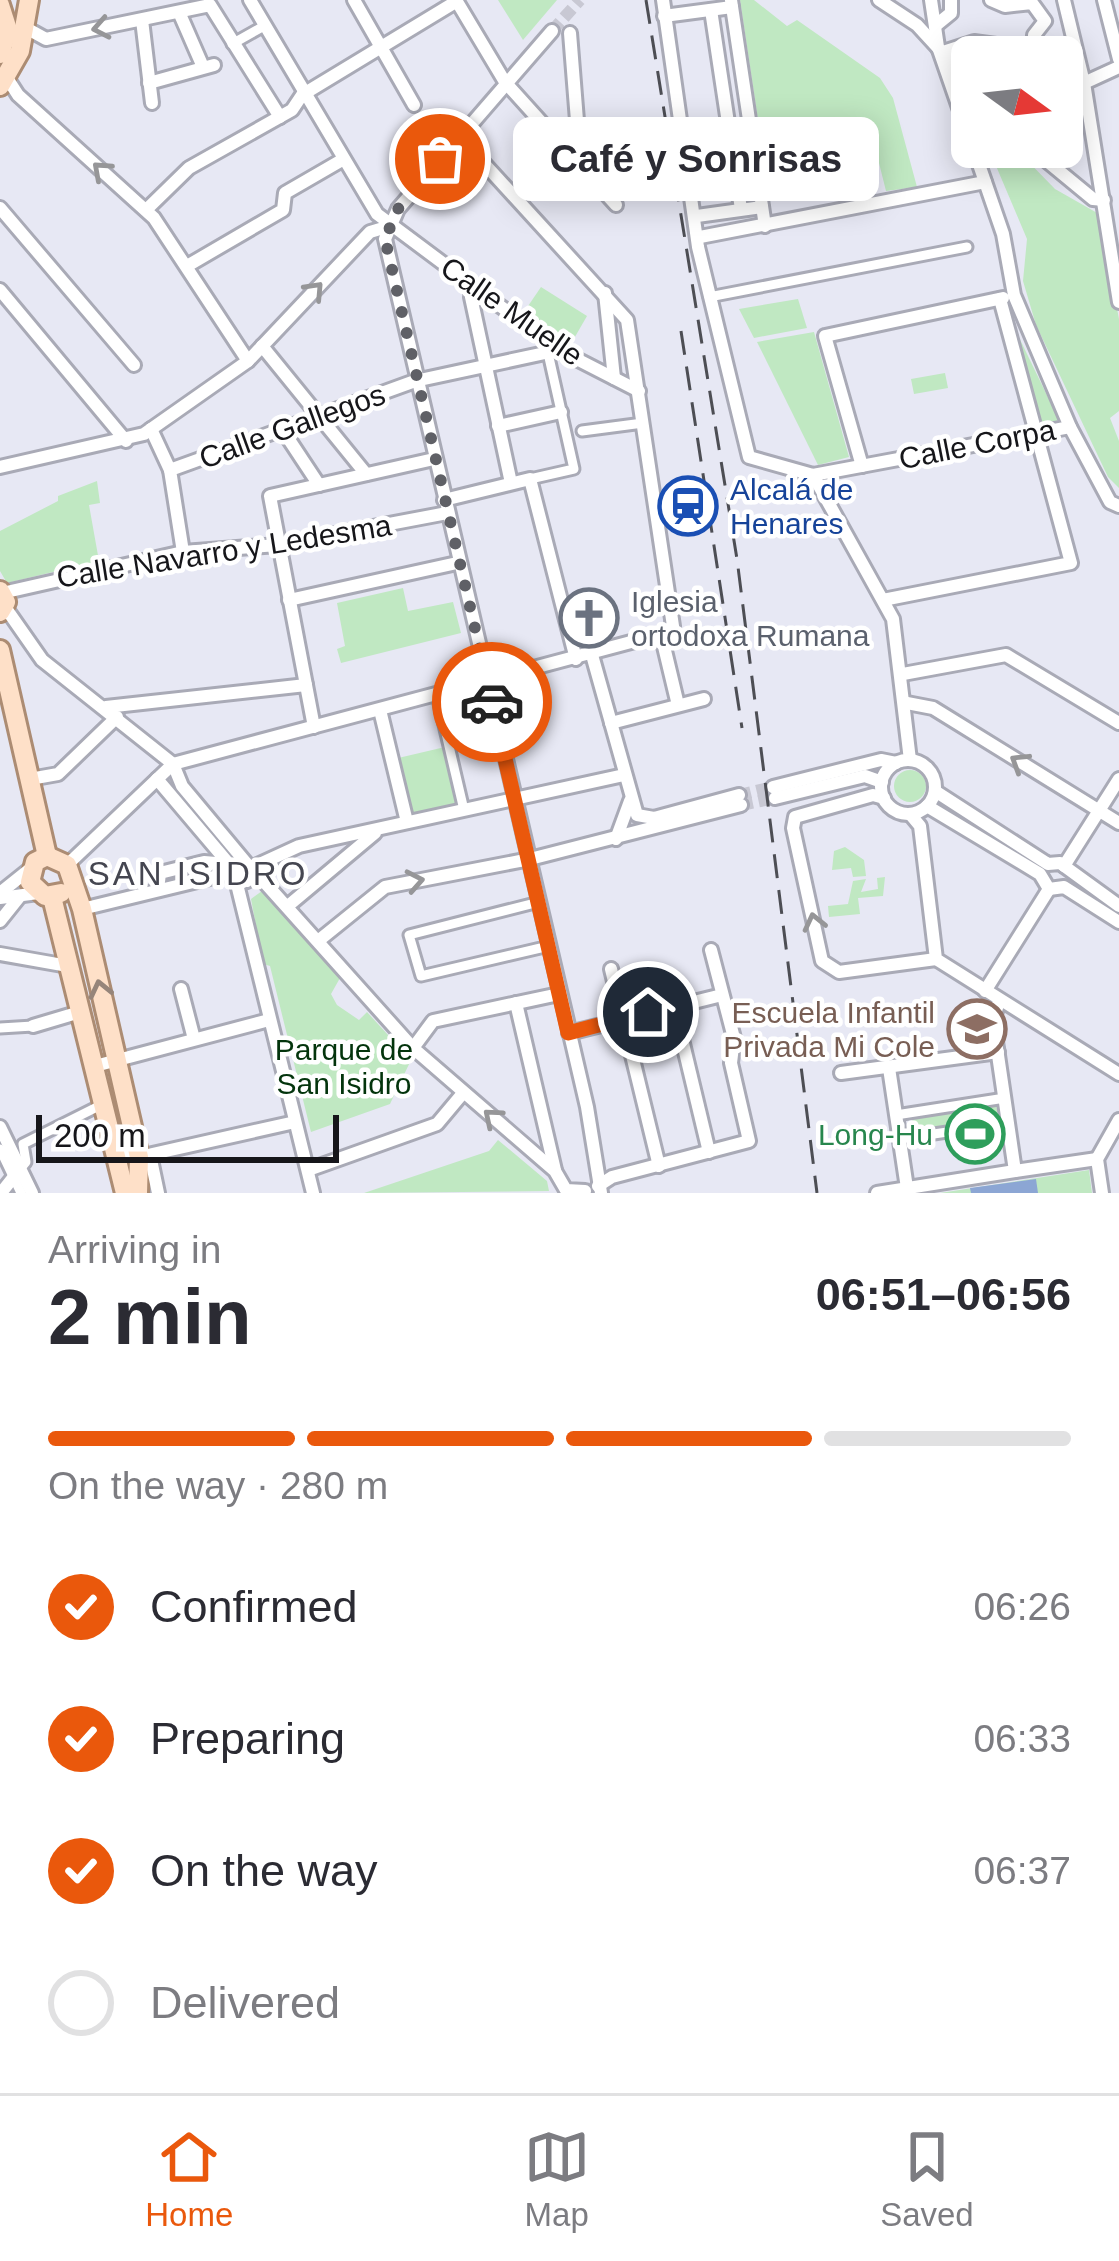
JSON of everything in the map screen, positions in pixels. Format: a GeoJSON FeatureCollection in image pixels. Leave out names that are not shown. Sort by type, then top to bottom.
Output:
{"type":"FeatureCollection","features":[{"type":"Feature","properties":{"kind":"main road"},"geometry":{"type":"LineString","coordinates":[[0,54],[29,0]]}},
{"type":"Feature","properties":{"kind":"main road"},"geometry":{"type":"LineString","coordinates":[[0,5],[10,28],[3,82]]}},
{"type":"Feature","properties":{"kind":"main road"},"geometry":{"type":"LineString","coordinates":[[0,650],[29,779],[39,862],[30,882],[68,966],[125,1193]]}},
{"type":"Feature","properties":{"kind":"main road"},"geometry":{"type":"LineString","coordinates":[[39,862],[69,873]]}},
{"type":"Feature","properties":{"kind":"main road"},"geometry":{"type":"LineString","coordinates":[[36,895],[64,892],[69,873]]}},
{"type":"Feature","properties":{"kind":"main road"},"geometry":{"type":"LineString","coordinates":[[69,873],[144,1156],[138,1193]]}},
{"type":"Feature","properties":{"kind":"street"},"geometry":{"type":"LineString","coordinates":[[250,0],[302,95],[389,226]]}},
{"type":"Feature","properties":{"kind":"street"},"geometry":{"type":"LineString","coordinates":[[354,0],[414,105]]}},
{"type":"Feature","properties":{"kind":"street"},"geometry":{"type":"LineString","coordinates":[[663,0],[709,297],[748,457],[813,475],[893,619],[907,703],[903,761],[882,782]]}},
{"type":"Feature","properties":{"kind":"street"},"geometry":{"type":"LineString","coordinates":[[880,0],[951,61]]}},
{"type":"Feature","properties":{"kind":"street"},"geometry":{"type":"LineString","coordinates":[[931,0],[951,80]]}},
{"type":"Feature","properties":{"kind":"street"},"geometry":{"type":"LineString","coordinates":[[935,26],[951,13],[951,0]]}},
{"type":"Feature","properties":{"kind":"street"},"geometry":{"type":"LineString","coordinates":[[991,0],[1005,6],[1032,3],[1045,21],[1034,36]]}},
{"type":"Feature","properties":{"kind":"street"},"geometry":{"type":"LineString","coordinates":[[1064,0],[1084,83],[1119,302]]}},
{"type":"Feature","properties":{"kind":"street"},"geometry":{"type":"LineString","coordinates":[[1084,83],[1119,63],[1104,0]]}},
{"type":"Feature","properties":{"kind":"street"},"geometry":{"type":"LineString","coordinates":[[146,210],[189,168],[280,117],[302,95],[457,1],[505,82],[616,205]]}},
{"type":"Feature","properties":{"kind":"street"},"geometry":{"type":"LineString","coordinates":[[664,16],[731,4],[765,226]]}},
{"type":"Feature","properties":{"kind":"street"},"geometry":{"type":"LineString","coordinates":[[10,28],[46,39],[210,5],[280,117]]}},
{"type":"Feature","properties":{"kind":"street"},"geometry":{"type":"LineString","coordinates":[[710,10],[741,209]]}},
{"type":"Feature","properties":{"kind":"street"},"geometry":{"type":"LineString","coordinates":[[149,82],[208,66],[178,12]]}},
{"type":"Feature","properties":{"kind":"street"},"geometry":{"type":"LineString","coordinates":[[142,20],[152,104]]}},
{"type":"Feature","properties":{"kind":"street"},"geometry":{"type":"LineString","coordinates":[[232,44],[264,26]]}},
{"type":"Feature","properties":{"kind":"street"},"geometry":{"type":"LineString","coordinates":[[552,31],[459,136],[389,226],[385,239],[596,1148],[594,1190]]}},
{"type":"Feature","properties":{"kind":"street"},"geometry":{"type":"LineString","coordinates":[[570,33],[580,160]]}},
{"type":"Feature","properties":{"kind":"street"},"geometry":{"type":"LineString","coordinates":[[941,50],[951,48]]}},
{"type":"Feature","properties":{"kind":"street"},"geometry":{"type":"LineString","coordinates":[[3,82],[146,210],[248,361]]}},
{"type":"Feature","properties":{"kind":"street"},"geometry":{"type":"LineString","coordinates":[[69,873],[173,764],[592,655],[673,626],[626,320],[459,136]]}},
{"type":"Feature","properties":{"kind":"street"},"geometry":{"type":"LineString","coordinates":[[187,266],[283,209],[284,193],[342,160]]}},
{"type":"Feature","properties":{"kind":"street"},"geometry":{"type":"LineString","coordinates":[[884,600],[1071,563],[1007,297],[1011,263],[980,168]]}},
{"type":"Feature","properties":{"kind":"street"},"geometry":{"type":"LineString","coordinates":[[1055,168],[1093,199],[1104,200]]}},
{"type":"Feature","properties":{"kind":"street"},"geometry":{"type":"LineString","coordinates":[[700,237],[985,182]]}},
{"type":"Feature","properties":{"kind":"street"},"geometry":{"type":"LineString","coordinates":[[697,216],[762,207]]}},
{"type":"Feature","properties":{"kind":"street"},"geometry":{"type":"LineString","coordinates":[[0,208],[134,365]]}},
{"type":"Feature","properties":{"kind":"street"},"geometry":{"type":"LineString","coordinates":[[0,467],[126,441],[152,429],[248,361],[370,232],[389,226]]}},
{"type":"Feature","properties":{"kind":"street","name":"Calle Muelle"},"geometry":{"type":"LineString","coordinates":[[389,226],[402,229],[553,351],[639,391]]}},
{"type":"Feature","properties":{"kind":"street"},"geometry":{"type":"LineString","coordinates":[[709,297],[967,247]]}},
{"type":"Feature","properties":{"kind":"street"},"geometry":{"type":"LineString","coordinates":[[0,290],[126,441]]}},
{"type":"Feature","properties":{"kind":"street"},"geometry":{"type":"LineString","coordinates":[[604,291],[614,378]]}},
{"type":"Feature","properties":{"kind":"street"},"geometry":{"type":"LineString","coordinates":[[471,297],[512,483]]}},
{"type":"Feature","properties":{"kind":"street"},"geometry":{"type":"LineString","coordinates":[[862,466],[825,336],[1007,297]]}},
{"type":"Feature","properties":{"kind":"street"},"geometry":{"type":"LineString","coordinates":[[1007,297],[1070,427],[1115,504]]}},
{"type":"Feature","properties":{"kind":"street"},"geometry":{"type":"LineString","coordinates":[[262,346],[366,474]]}},
{"type":"Feature","properties":{"kind":"street"},"geometry":{"type":"LineString","coordinates":[[553,351],[574,469],[530,479],[576,659]]}},
{"type":"Feature","properties":{"kind":"street","name":"Calle Gallegos"},"geometry":{"type":"LineString","coordinates":[[170,470],[415,381],[553,351]]}},
{"type":"Feature","properties":{"kind":"street"},"geometry":{"type":"LineString","coordinates":[[498,426],[561,412]]}},
{"type":"Feature","properties":{"kind":"street"},"geometry":{"type":"LineString","coordinates":[[582,431],[644,423]]}},
{"type":"Feature","properties":{"kind":"street","name":"Calle Corpa"},"geometry":{"type":"LineString","coordinates":[[813,475],[1070,427]]}},
{"type":"Feature","properties":{"kind":"street","name":"Calle Gallegos"},"geometry":{"type":"LineString","coordinates":[[152,429],[170,470],[183,552]]}},
{"type":"Feature","properties":{"kind":"street"},"geometry":{"type":"LineString","coordinates":[[282,429],[319,485]]}},
{"type":"Feature","properties":{"kind":"street"},"geometry":{"type":"LineString","coordinates":[[314,727],[270,496],[434,459]]}},
{"type":"Feature","properties":{"kind":"street","name":"Calle Navarro y Ledesma"},"geometry":{"type":"LineString","coordinates":[[2,601],[183,552],[278,545],[446,506],[530,479]]}},
{"type":"Feature","properties":{"kind":"street"},"geometry":{"type":"LineString","coordinates":[[289,600],[457,563]]}},
{"type":"Feature","properties":{"kind":"street"},"geometry":{"type":"LineString","coordinates":[[2,601],[42,660],[173,764],[182,786],[244,874],[289,905],[413,1048],[555,1171]]}},
{"type":"Feature","properties":{"kind":"street"},"geometry":{"type":"LineString","coordinates":[[661,634],[678,705]]}},
{"type":"Feature","properties":{"kind":"street"},"geometry":{"type":"LineString","coordinates":[[318,941],[385,887],[616,839],[740,800],[655,818],[638,815],[623,776],[592,655]]}},
{"type":"Feature","properties":{"kind":"street"},"geometry":{"type":"LineString","coordinates":[[903,674],[1006,655],[1119,723]]}},
{"type":"Feature","properties":{"kind":"street"},"geometry":{"type":"LineString","coordinates":[[105,707],[306,685]]}},
{"type":"Feature","properties":{"kind":"street"},"geometry":{"type":"LineString","coordinates":[[437,695],[464,810]]}},
{"type":"Feature","properties":{"kind":"street"},"geometry":{"type":"LineString","coordinates":[[611,724],[704,699]]}},
{"type":"Feature","properties":{"kind":"street"},"geometry":{"type":"LineString","coordinates":[[907,703],[933,707],[1119,823]]}},
{"type":"Feature","properties":{"kind":"street"},"geometry":{"type":"LineString","coordinates":[[380,710],[406,822]]}},
{"type":"Feature","properties":{"kind":"street"},"geometry":{"type":"LineString","coordinates":[[29,779],[58,774],[118,717]]}},
{"type":"Feature","properties":{"kind":"street"},"geometry":{"type":"LineString","coordinates":[[882,782],[865,776],[774,792],[881,760],[903,761],[932,773],[935,791],[927,806],[910,814],[898,812],[884,798],[873,795],[795,817],[793,828],[822,961],[839,972],[936,959],[1119,1074]]}},
{"type":"Feature","properties":{"kind":"street"},"geometry":{"type":"LineString","coordinates":[[82,909],[222,874],[244,874],[299,846],[623,776]]}},
{"type":"Feature","properties":{"kind":"street"},"geometry":{"type":"LineString","coordinates":[[157,779],[244,874],[318,941]]}},
{"type":"Feature","properties":{"kind":"street"},"geometry":{"type":"LineString","coordinates":[[985,991],[1061,879],[1119,779]]}},
{"type":"Feature","properties":{"kind":"street"},"geometry":{"type":"LineString","coordinates":[[882,782],[884,798]]}},
{"type":"Feature","properties":{"kind":"street"},"geometry":{"type":"LineString","coordinates":[[935,791],[1119,922]]}},
{"type":"Feature","properties":{"kind":"street"},"geometry":{"type":"LineString","coordinates":[[616,839],[631,801]]}},
{"type":"Feature","properties":{"kind":"street"},"geometry":{"type":"LineString","coordinates":[[927,806],[1119,906]]}},
{"type":"Feature","properties":{"kind":"street"},"geometry":{"type":"LineString","coordinates":[[910,814],[920,826],[936,959]]}},
{"type":"Feature","properties":{"kind":"street"},"geometry":{"type":"LineString","coordinates":[[289,905],[380,828]]}},
{"type":"Feature","properties":{"kind":"street"},"geometry":{"type":"LineString","coordinates":[[0,896],[39,862]]}},
{"type":"Feature","properties":{"kind":"street"},"geometry":{"type":"LineString","coordinates":[[244,874],[250,944],[314,1193]]}},
{"type":"Feature","properties":{"kind":"street"},"geometry":{"type":"LineString","coordinates":[[0,896],[36,895]]}},
{"type":"Feature","properties":{"kind":"street"},"geometry":{"type":"LineString","coordinates":[[0,921],[36,895]]}},
{"type":"Feature","properties":{"kind":"street"},"geometry":{"type":"LineString","coordinates":[[539,902],[409,935],[421,976],[549,946]]}},
{"type":"Feature","properties":{"kind":"street"},"geometry":{"type":"LineString","coordinates":[[516,1003],[555,1171],[566,1190],[594,1190],[612,1177],[749,1141],[711,950]]}},
{"type":"Feature","properties":{"kind":"street"},"geometry":{"type":"LineString","coordinates":[[0,954],[68,966]]}},
{"type":"Feature","properties":{"kind":"street"},"geometry":{"type":"LineString","coordinates":[[611,969],[659,1166]]}},
{"type":"Feature","properties":{"kind":"street"},"geometry":{"type":"LineString","coordinates":[[182,989],[194,1039]]}},
{"type":"Feature","properties":{"kind":"street"},"geometry":{"type":"LineString","coordinates":[[413,1048],[433,1021],[559,994]]}},
{"type":"Feature","properties":{"kind":"street"},"geometry":{"type":"LineString","coordinates":[[568,1033],[722,994]]}},
{"type":"Feature","properties":{"kind":"street"},"geometry":{"type":"LineString","coordinates":[[999,1001],[993,1021],[1015,1171]]}},
{"type":"Feature","properties":{"kind":"street"},"geometry":{"type":"LineString","coordinates":[[674,1006],[709,1152]]}},
{"type":"Feature","properties":{"kind":"street"},"geometry":{"type":"LineString","coordinates":[[0,1028],[33,1026],[80,1012]]}},
{"type":"Feature","properties":{"kind":"street"},"geometry":{"type":"LineString","coordinates":[[95,1066],[269,1020]]}},
{"type":"Feature","properties":{"kind":"street"},"geometry":{"type":"LineString","coordinates":[[841,1073],[998,1052]]}},
{"type":"Feature","properties":{"kind":"street"},"geometry":{"type":"LineString","coordinates":[[889,1068],[907,1188]]}},
{"type":"Feature","properties":{"kind":"street"},"geometry":{"type":"LineString","coordinates":[[308,1170],[437,1124],[464,1093]]}},
{"type":"Feature","properties":{"kind":"street"},"geometry":{"type":"LineString","coordinates":[[896,1115],[1005,1099]]}},
{"type":"Feature","properties":{"kind":"street"},"geometry":{"type":"LineString","coordinates":[[1,1193],[26,1162],[23,1144],[103,1104]]}},
{"type":"Feature","properties":{"kind":"street"},"geometry":{"type":"LineString","coordinates":[[1102,1193],[1097,1159],[1119,1120]]}},
{"type":"Feature","properties":{"kind":"street"},"geometry":{"type":"LineString","coordinates":[[116,1156],[144,1156],[296,1122]]}},
{"type":"Feature","properties":{"kind":"street"},"geometry":{"type":"LineString","coordinates":[[900,1139],[1009,1123]]}},
{"type":"Feature","properties":{"kind":"street"},"geometry":{"type":"LineString","coordinates":[[1,1137],[21,1193]]}},
{"type":"Feature","properties":{"kind":"street"},"geometry":{"type":"LineString","coordinates":[[144,1156],[158,1193]]}},
{"type":"Feature","properties":{"kind":"street"},"geometry":{"type":"LineString","coordinates":[[877,1193],[1097,1159]]}},
{"type":"Feature","properties":{"kind":"street"},"geometry":{"type":"LineString","coordinates":[[16,1173],[32,1193]]}},
{"type":"Feature","properties":{"kind":"green space"},"geometry":{"type":"Polygon","coordinates":[[[498,0],[557,0],[523,40],[498,0]]]}},
{"type":"Feature","properties":{"kind":"green space"},"geometry":{"type":"Polygon","coordinates":[[[740,0],[754,0],[787,26],[797,20],[880,78],[893,98],[917,187],[886,191],[877,155],[766,173],[740,0]]]}},
{"type":"Feature","properties":{"kind":"green space"},"geometry":{"type":"Polygon","coordinates":[[[997,168],[1034,168],[1055,189],[1099,214],[1119,319],[1119,411],[1110,418],[1119,441],[1119,488],[1108,477],[1036,325],[1023,281],[1027,239],[997,168]]]}},
{"type":"Feature","properties":{"kind":"green space"},"geometry":{"type":"Polygon","coordinates":[[[541,287],[587,316],[572,342],[524,312],[541,287]]]}},
{"type":"Feature","properties":{"kind":"green space"},"geometry":{"type":"Polygon","coordinates":[[[798,299],[807,328],[754,338],[739,309],[798,299]]]}},
{"type":"Feature","properties":{"kind":"green space"},"geometry":{"type":"Polygon","coordinates":[[[1014,327],[1058,418],[1057,421],[1039,423],[1014,327]]]}},
{"type":"Feature","properties":{"kind":"green space"},"geometry":{"type":"Polygon","coordinates":[[[814,332],[849,457],[818,465],[757,342],[814,332]]]}},
{"type":"Feature","properties":{"kind":"green space"},"geometry":{"type":"Polygon","coordinates":[[[945,373],[948,388],[914,394],[911,379],[945,373]]]}},
{"type":"Feature","properties":{"kind":"green space"},"geometry":{"type":"Polygon","coordinates":[[[97,481],[100,503],[89,505],[99,561],[7,583],[0,571],[0,531],[58,501],[58,496],[97,481]]]}},
{"type":"Feature","properties":{"kind":"green space"},"geometry":{"type":"Polygon","coordinates":[[[403,588],[408,611],[453,602],[461,633],[341,663],[337,649],[345,646],[337,603],[403,588]]]}},
{"type":"Feature","properties":{"kind":"green space"},"geometry":{"type":"Polygon","coordinates":[[[445,747],[457,805],[407,816],[394,759],[445,747]]]}},
{"type":"Feature","properties":{"kind":"green space"},"geometry":{"type":"Polygon","coordinates":[[[910,770],[921,775],[926,786],[921,797],[910,802],[899,797],[894,786],[899,775],[910,770]]]}},
{"type":"Feature","properties":{"kind":"green space"},"geometry":{"type":"Polygon","coordinates":[[[845,847],[864,860],[866,876],[853,877],[851,868],[832,870],[834,851],[845,847]]]}},
{"type":"Feature","properties":{"kind":"green space"},"geometry":{"type":"Polygon","coordinates":[[[885,877],[883,896],[858,898],[860,914],[829,917],[828,906],[848,904],[853,881],[866,879],[861,892],[878,889],[877,878],[885,877]]]}},
{"type":"Feature","properties":{"kind":"green space","name":"Parque de San Isidro"},"geometry":{"type":"Polygon","coordinates":[[[262,891],[340,978],[331,994],[337,1005],[359,1020],[367,1012],[411,1060],[390,1104],[311,1132],[270,966],[263,964],[251,899],[262,891]]]}},
{"type":"Feature","properties":{"kind":"green space"},"geometry":{"type":"Polygon","coordinates":[[[995,1097],[1000,1129],[915,1142],[911,1111],[995,1097]]]}},
{"type":"Feature","properties":{"kind":"green space"},"geometry":{"type":"Polygon","coordinates":[[[498,1140],[547,1181],[549,1191],[364,1193],[489,1151],[498,1140]]]}},
{"type":"Feature","properties":{"kind":"green space"},"geometry":{"type":"Polygon","coordinates":[[[1089,1170],[1092,1193],[940,1193],[1089,1170]]]}},
{"type":"Feature","properties":{"kind":"water"},"geometry":{"type":"Polygon","coordinates":[[[1036,1179],[1038,1193],[971,1193],[970,1188],[1036,1179]]]}},
{"type":"Feature","properties":{"kind":"tunnel"},"geometry":{"type":"LineString","coordinates":[[552,31],[580,0]]}},
{"type":"Feature","properties":{"kind":"tunnel"},"geometry":{"type":"LineString","coordinates":[[739,795],[773,787]]}},
{"type":"Feature","properties":{"kind":"tunnel"},"geometry":{"type":"LineString","coordinates":[[741,805],[775,798]]}},
{"type":"Feature","properties":{"kind":"railway"},"geometry":{"type":"LineString","coordinates":[[646,0],[737,559],[817,1193]]}},
{"type":"Feature","properties":{"kind":"railway"},"geometry":{"type":"LineString","coordinates":[[681,331],[742,728]]}},
{"type":"Feature","properties":{"kind":"way so far"},"geometry":{"type":"LineString","coordinates":[[440,159],[398,209],[385,239],[492,702]]}},
{"type":"Feature","properties":{"kind":"place","name":"Café y Sonrisas"},"geometry":{"type":"Point","coordinates":[440,159]}},
{"type":"Feature","properties":{"kind":"place","name":"Alcalá de Henares"},"geometry":{"type":"Point","coordinates":[688,506]}},
{"type":"Feature","properties":{"kind":"place","name":"Iglesia ortodoxa Rumana"},"geometry":{"type":"Point","coordinates":[589,618]}},
{"type":"Feature","properties":{"kind":"place","name":"Escuela Infantil Privada Mi Cole"},"geometry":{"type":"Point","coordinates":[977,1029]}},
{"type":"Feature","properties":{"kind":"place","name":"Long-Hu"},"geometry":{"type":"Point","coordinates":[975,1134]}},
{"type":"Feature","properties":{"kind":"district","name":"SAN ISIDRO"},"geometry":{"type":"Point","coordinates":[198,873]}},
{"type":"Feature","properties":{"kind":"route"},"geometry":{"type":"LineString","coordinates":[[492,702],[568,1033],[648,1012]]}}]}
